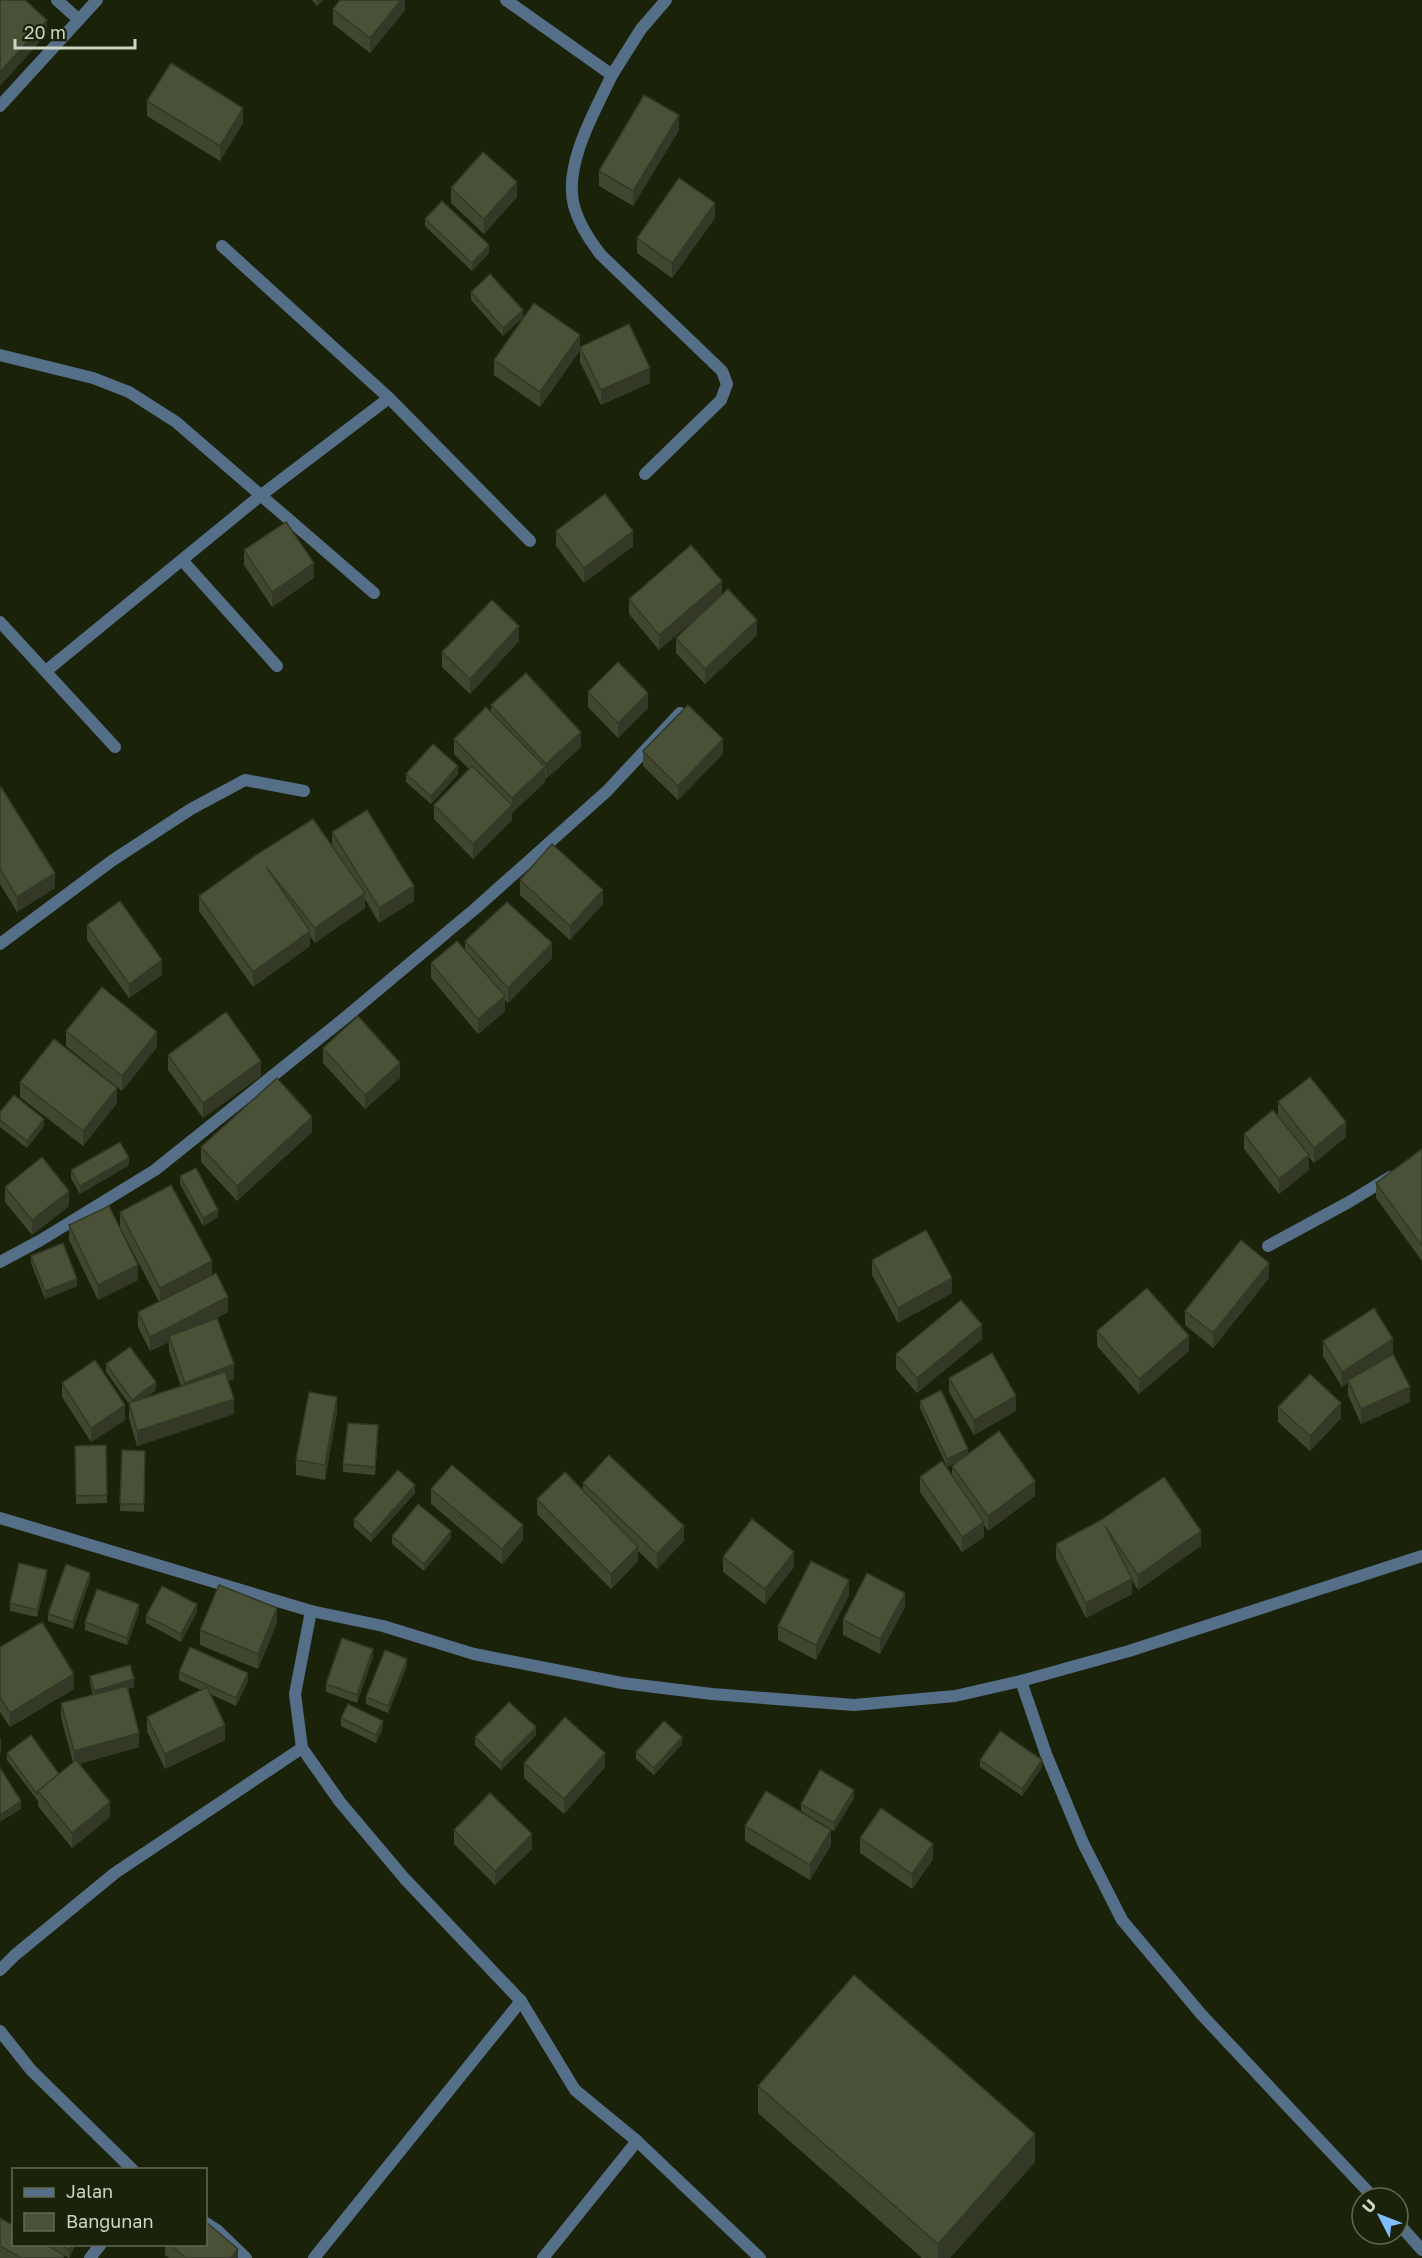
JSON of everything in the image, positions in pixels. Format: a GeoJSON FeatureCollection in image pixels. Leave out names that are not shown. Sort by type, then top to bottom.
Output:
{"type":"FeatureCollection","features":[{"type":"Feature","properties":{"kind":"street"},"geometry":{"type":"LineString","coordinates":[[57,0],[78,19]]}},
{"type":"Feature","properties":{"kind":"street"},"geometry":{"type":"LineString","coordinates":[[0,106],[97,0]]}},
{"type":"Feature","properties":{"kind":"street"},"geometry":{"type":"LineString","coordinates":[[506,0],[612,75]]}},
{"type":"Feature","properties":{"kind":"street"},"geometry":{"type":"LineString","coordinates":[[645,474],[721,400],[727,384],[722,371],[601,255],[589,239],[574,206],[571,183],[588,124],[612,75],[641,29],[666,0]]}},
{"type":"Feature","properties":{"kind":"street"},"geometry":{"type":"LineString","coordinates":[[222,246],[389,398],[530,541]]}},
{"type":"Feature","properties":{"kind":"street"},"geometry":{"type":"LineString","coordinates":[[0,356],[93,378],[129,392],[176,422],[374,593]]}},
{"type":"Feature","properties":{"kind":"street"},"geometry":{"type":"LineString","coordinates":[[46,671],[260,496],[389,398]]}},
{"type":"Feature","properties":{"kind":"street"},"geometry":{"type":"LineString","coordinates":[[182,560],[277,666]]}},
{"type":"Feature","properties":{"kind":"street"},"geometry":{"type":"LineString","coordinates":[[0,622],[116,747]]}},
{"type":"Feature","properties":{"kind":"street"},"geometry":{"type":"LineString","coordinates":[[0,1262],[41,1240],[155,1170],[341,1021],[476,908],[607,790],[680,713]]}},
{"type":"Feature","properties":{"kind":"street"},"geometry":{"type":"LineString","coordinates":[[0,944],[113,860],[191,809],[245,780],[304,790]]}},
{"type":"Feature","properties":{"kind":"street"},"geometry":{"type":"LineString","coordinates":[[1268,1246],[1349,1202],[1399,1171]]}},
{"type":"Feature","properties":{"kind":"street"},"geometry":{"type":"LineString","coordinates":[[0,1518],[311,1611],[383,1626],[474,1654],[622,1683],[712,1694],[854,1705],[955,1696],[1021,1681],[1129,1651],[1422,1556]]}},
{"type":"Feature","properties":{"kind":"street"},"geometry":{"type":"LineString","coordinates":[[311,1611],[295,1694],[302,1748],[340,1802],[405,1879],[521,2001],[575,2090],[637,2140],[760,2258]]}},
{"type":"Feature","properties":{"kind":"street"},"geometry":{"type":"LineString","coordinates":[[1021,1681],[1046,1754],[1083,1843],[1122,1920],[1201,2014],[1363,2186]]}},
{"type":"Feature","properties":{"kind":"street"},"geometry":{"type":"LineString","coordinates":[[0,1970],[115,1873],[302,1748]]}},
{"type":"Feature","properties":{"kind":"street"},"geometry":{"type":"LineString","coordinates":[[314,2258],[521,2001]]}},
{"type":"Feature","properties":{"kind":"street"},"geometry":{"type":"LineString","coordinates":[[0,2031],[31,2070],[132,2168]]}},
{"type":"Feature","properties":{"kind":"street"},"geometry":{"type":"LineString","coordinates":[[543,2258],[637,2140]]}},
{"type":"Feature","properties":{"kind":"street"},"geometry":{"type":"LineString","coordinates":[[207,2224],[217,2230],[246,2258]]}},
{"type":"Feature","properties":{"kind":"street"},"geometry":{"type":"LineString","coordinates":[[1410,2236],[1422,2250]]}},
{"type":"Feature","properties":{"kind":"street"},"geometry":{"type":"LineString","coordinates":[[90,2258],[99,2246]]}},
{"type":"Feature","properties":{"kind":"building"},"geometry":{"type":"Polygon","coordinates":[[[0,0],[25,0],[47,20],[0,72],[0,0]]]}},
{"type":"Feature","properties":{"kind":"building"},"geometry":{"type":"Polygon","coordinates":[[[340,0],[401,0],[370,38],[333,9],[340,0]]]}},
{"type":"Feature","properties":{"kind":"building"},"geometry":{"type":"Polygon","coordinates":[[[171,63],[243,108],[220,146],[147,101],[171,63]]]}},
{"type":"Feature","properties":{"kind":"building"},"geometry":{"type":"Polygon","coordinates":[[[644,95],[679,115],[633,191],[599,171],[644,95]]]}},
{"type":"Feature","properties":{"kind":"building"},"geometry":{"type":"Polygon","coordinates":[[[483,152],[517,182],[484,219],[451,188],[483,152]]]}},
{"type":"Feature","properties":{"kind":"building"},"geometry":{"type":"Polygon","coordinates":[[[679,178],[715,203],[672,263],[637,238],[679,178]]]}},
{"type":"Feature","properties":{"kind":"building"},"geometry":{"type":"Polygon","coordinates":[[[442,201],[489,245],[472,263],[425,219],[442,201]]]}},
{"type":"Feature","properties":{"kind":"building"},"geometry":{"type":"Polygon","coordinates":[[[490,274],[523,310],[503,328],[471,292],[490,274]]]}},
{"type":"Feature","properties":{"kind":"building"},"geometry":{"type":"Polygon","coordinates":[[[534,303],[580,335],[540,392],[494,360],[534,303]]]}},
{"type":"Feature","properties":{"kind":"building"},"geometry":{"type":"Polygon","coordinates":[[[629,324],[650,368],[601,390],[580,347],[629,324]]]}},
{"type":"Feature","properties":{"kind":"building"},"geometry":{"type":"Polygon","coordinates":[[[605,494],[633,531],[584,568],[556,531],[605,494]]]}},
{"type":"Feature","properties":{"kind":"building"},"geometry":{"type":"Polygon","coordinates":[[[286,522],[314,563],[272,592],[244,550],[286,522]]]}},
{"type":"Feature","properties":{"kind":"building"},"geometry":{"type":"Polygon","coordinates":[[[691,545],[722,581],[659,635],[629,599],[691,545]]]}},
{"type":"Feature","properties":{"kind":"building"},"geometry":{"type":"Polygon","coordinates":[[[728,589],[757,620],[705,669],[676,638],[728,589]]]}},
{"type":"Feature","properties":{"kind":"building"},"geometry":{"type":"Polygon","coordinates":[[[492,600],[519,626],[470,679],[442,652],[492,600]]]}},
{"type":"Feature","properties":{"kind":"building"},"geometry":{"type":"Polygon","coordinates":[[[618,662],[648,693],[618,723],[588,692],[618,662]]]}},
{"type":"Feature","properties":{"kind":"building"},"geometry":{"type":"Polygon","coordinates":[[[526,673],[581,732],[546,764],[491,705],[526,673]]]}},
{"type":"Feature","properties":{"kind":"building"},"geometry":{"type":"Polygon","coordinates":[[[688,705],[723,739],[678,786],[643,751],[688,705]]]}},
{"type":"Feature","properties":{"kind":"building"},"geometry":{"type":"Polygon","coordinates":[[[486,707],[545,767],[512,798],[454,739],[486,707]]]}},
{"type":"Feature","properties":{"kind":"building"},"geometry":{"type":"Polygon","coordinates":[[[433,744],[458,766],[431,796],[406,774],[433,744]]]}},
{"type":"Feature","properties":{"kind":"building"},"geometry":{"type":"Polygon","coordinates":[[[472,766],[512,805],[473,844],[434,805],[472,766]]]}},
{"type":"Feature","properties":{"kind":"building"},"geometry":{"type":"Polygon","coordinates":[[[1,787],[55,873],[17,897],[0,869],[1,787]]]}},
{"type":"Feature","properties":{"kind":"building"},"geometry":{"type":"Polygon","coordinates":[[[367,810],[414,886],[379,908],[332,832],[367,810]]]}},
{"type":"Feature","properties":{"kind":"building"},"geometry":{"type":"Polygon","coordinates":[[[313,819],[365,893],[315,928],[266,867],[310,931],[253,972],[199,896],[256,855],[313,819]]]}},
{"type":"Feature","properties":{"kind":"building"},"geometry":{"type":"Polygon","coordinates":[[[552,844],[603,890],[570,926],[520,880],[552,844]]]}},
{"type":"Feature","properties":{"kind":"building"},"geometry":{"type":"Polygon","coordinates":[[[120,901],[162,960],[129,984],[87,925],[120,901]]]}},
{"type":"Feature","properties":{"kind":"building"},"geometry":{"type":"Polygon","coordinates":[[[507,902],[552,943],[508,988],[465,941],[507,902]]]}},
{"type":"Feature","properties":{"kind":"building"},"geometry":{"type":"Polygon","coordinates":[[[457,941],[505,996],[478,1019],[431,963],[457,941]]]}},
{"type":"Feature","properties":{"kind":"building"},"geometry":{"type":"Polygon","coordinates":[[[102,987],[157,1032],[122,1076],[66,1031],[102,987]]]}},
{"type":"Feature","properties":{"kind":"building"},"geometry":{"type":"Polygon","coordinates":[[[226,1012],[261,1061],[203,1103],[168,1055],[226,1012]]]}},
{"type":"Feature","properties":{"kind":"building"},"geometry":{"type":"Polygon","coordinates":[[[358,1016],[400,1063],[365,1095],[323,1048],[358,1016]]]}},
{"type":"Feature","properties":{"kind":"building"},"geometry":{"type":"Polygon","coordinates":[[[54,1039],[117,1088],[83,1131],[20,1082],[54,1039]]]}},
{"type":"Feature","properties":{"kind":"building"},"geometry":{"type":"Polygon","coordinates":[[[1310,1077],[1346,1122],[1314,1148],[1278,1102],[1310,1077]]]}},
{"type":"Feature","properties":{"kind":"building"},"geometry":{"type":"Polygon","coordinates":[[[277,1078],[312,1117],[237,1186],[201,1147],[277,1078]]]}},
{"type":"Feature","properties":{"kind":"building"},"geometry":{"type":"Polygon","coordinates":[[[14,1095],[44,1119],[27,1141],[0,1120],[0,1112],[14,1095]]]}},
{"type":"Feature","properties":{"kind":"building"},"geometry":{"type":"Polygon","coordinates":[[[1273,1110],[1309,1155],[1279,1179],[1244,1134],[1273,1110]]]}},
{"type":"Feature","properties":{"kind":"building"},"geometry":{"type":"Polygon","coordinates":[[[120,1142],[129,1158],[80,1186],[71,1170],[120,1142]]]}},
{"type":"Feature","properties":{"kind":"building"},"geometry":{"type":"Polygon","coordinates":[[[1422,1149],[1422,1246],[1376,1183],[1422,1149]]]}},
{"type":"Feature","properties":{"kind":"building"},"geometry":{"type":"Polygon","coordinates":[[[42,1157],[69,1191],[32,1220],[5,1187],[42,1157]]]}},
{"type":"Feature","properties":{"kind":"building"},"geometry":{"type":"Polygon","coordinates":[[[196,1168],[218,1210],[203,1218],[180,1176],[196,1168]]]}},
{"type":"Feature","properties":{"kind":"building"},"geometry":{"type":"Polygon","coordinates":[[[171,1185],[212,1261],[160,1288],[120,1212],[171,1185]]]}},
{"type":"Feature","properties":{"kind":"building"},"geometry":{"type":"Polygon","coordinates":[[[109,1206],[138,1265],[98,1285],[69,1225],[109,1206]]]}},
{"type":"Feature","properties":{"kind":"building"},"geometry":{"type":"Polygon","coordinates":[[[926,1230],[952,1278],[898,1308],[872,1260],[926,1230]]]}},
{"type":"Feature","properties":{"kind":"building"},"geometry":{"type":"Polygon","coordinates":[[[1241,1240],[1269,1263],[1213,1333],[1185,1311],[1241,1240]]]}},
{"type":"Feature","properties":{"kind":"building"},"geometry":{"type":"Polygon","coordinates":[[[63,1243],[77,1279],[45,1291],[31,1256],[63,1243]]]}},
{"type":"Feature","properties":{"kind":"building"},"geometry":{"type":"Polygon","coordinates":[[[216,1273],[228,1297],[150,1337],[138,1312],[216,1273]]]}},
{"type":"Feature","properties":{"kind":"building"},"geometry":{"type":"Polygon","coordinates":[[[1147,1288],[1189,1336],[1139,1379],[1097,1331],[1147,1288]]]}},
{"type":"Feature","properties":{"kind":"building"},"geometry":{"type":"Polygon","coordinates":[[[961,1300],[982,1325],[917,1378],[896,1354],[961,1300]]]}},
{"type":"Feature","properties":{"kind":"building"},"geometry":{"type":"Polygon","coordinates":[[[1374,1308],[1393,1339],[1342,1372],[1323,1341],[1374,1308]]]}},
{"type":"Feature","properties":{"kind":"building"},"geometry":{"type":"Polygon","coordinates":[[[217,1318],[234,1364],[185,1383],[169,1336],[217,1318]]]}},
{"type":"Feature","properties":{"kind":"building"},"geometry":{"type":"Polygon","coordinates":[[[130,1347],[156,1382],[132,1400],[106,1364],[130,1347]]]}},
{"type":"Feature","properties":{"kind":"building"},"geometry":{"type":"Polygon","coordinates":[[[992,1353],[1016,1396],[974,1420],[949,1378],[992,1353]]]}},
{"type":"Feature","properties":{"kind":"building"},"geometry":{"type":"Polygon","coordinates":[[[1393,1354],[1410,1387],[1361,1409],[1348,1380],[1393,1354]]]}},
{"type":"Feature","properties":{"kind":"building"},"geometry":{"type":"Polygon","coordinates":[[[95,1360],[125,1405],[91,1428],[62,1383],[95,1360]]]}},
{"type":"Feature","properties":{"kind":"building"},"geometry":{"type":"Polygon","coordinates":[[[225,1372],[234,1399],[137,1431],[129,1403],[225,1372]]]}},
{"type":"Feature","properties":{"kind":"building"},"geometry":{"type":"Polygon","coordinates":[[[1310,1374],[1341,1403],[1310,1436],[1278,1407],[1310,1374]]]}},
{"type":"Feature","properties":{"kind":"building"},"geometry":{"type":"Polygon","coordinates":[[[941,1390],[968,1449],[947,1459],[920,1401],[941,1390]]]}},
{"type":"Feature","properties":{"kind":"building"},"geometry":{"type":"Polygon","coordinates":[[[309,1392],[337,1397],[325,1465],[296,1460],[309,1392]]]}},
{"type":"Feature","properties":{"kind":"building"},"geometry":{"type":"Polygon","coordinates":[[[348,1423],[378,1425],[375,1467],[343,1464],[348,1423]]]}},
{"type":"Feature","properties":{"kind":"building"},"geometry":{"type":"Polygon","coordinates":[[[999,1431],[1035,1481],[988,1516],[952,1466],[999,1431]]]}},
{"type":"Feature","properties":{"kind":"building"},"geometry":{"type":"Polygon","coordinates":[[[106,1445],[107,1495],[76,1496],[75,1446],[106,1445]]]}},
{"type":"Feature","properties":{"kind":"building"},"geometry":{"type":"Polygon","coordinates":[[[122,1450],[145,1451],[144,1504],[120,1504],[122,1450]]]}},
{"type":"Feature","properties":{"kind":"building"},"geometry":{"type":"Polygon","coordinates":[[[609,1455],[684,1526],[657,1554],[583,1483],[609,1455]]]}},
{"type":"Feature","properties":{"kind":"building"},"geometry":{"type":"Polygon","coordinates":[[[942,1461],[984,1522],[962,1537],[920,1477],[942,1461]]]}},
{"type":"Feature","properties":{"kind":"building"},"geometry":{"type":"Polygon","coordinates":[[[452,1465],[523,1525],[502,1549],[431,1489],[452,1465]]]}},
{"type":"Feature","properties":{"kind":"building"},"geometry":{"type":"Polygon","coordinates":[[[398,1470],[415,1485],[371,1535],[354,1519],[398,1470]]]}},
{"type":"Feature","properties":{"kind":"building"},"geometry":{"type":"Polygon","coordinates":[[[565,1472],[638,1547],[611,1574],[537,1499],[565,1472]]]}},
{"type":"Feature","properties":{"kind":"building"},"geometry":{"type":"Polygon","coordinates":[[[1164,1477],[1201,1531],[1138,1575],[1105,1526],[1132,1579],[1086,1603],[1056,1544],[1101,1520],[1164,1477]]]}},
{"type":"Feature","properties":{"kind":"building"},"geometry":{"type":"Polygon","coordinates":[[[418,1504],[451,1531],[424,1564],[392,1536],[418,1504]]]}},
{"type":"Feature","properties":{"kind":"building"},"geometry":{"type":"Polygon","coordinates":[[[752,1519],[794,1552],[765,1589],[723,1557],[752,1519]]]}},
{"type":"Feature","properties":{"kind":"building"},"geometry":{"type":"Polygon","coordinates":[[[811,1561],[849,1580],[816,1645],[778,1626],[811,1561]]]}},
{"type":"Feature","properties":{"kind":"building"},"geometry":{"type":"Polygon","coordinates":[[[19,1563],[47,1570],[37,1610],[10,1603],[19,1563]]]}},
{"type":"Feature","properties":{"kind":"building"},"geometry":{"type":"Polygon","coordinates":[[[66,1564],[90,1573],[73,1622],[48,1614],[66,1564]]]}},
{"type":"Feature","properties":{"kind":"building"},"geometry":{"type":"Polygon","coordinates":[[[867,1573],[905,1593],[880,1639],[843,1620],[867,1573]]]}},
{"type":"Feature","properties":{"kind":"building"},"geometry":{"type":"Polygon","coordinates":[[[219,1585],[277,1608],[258,1654],[200,1630],[219,1585]]]}},
{"type":"Feature","properties":{"kind":"building"},"geometry":{"type":"Polygon","coordinates":[[[162,1586],[197,1604],[181,1634],[146,1616],[162,1586]]]}},
{"type":"Feature","properties":{"kind":"building"},"geometry":{"type":"Polygon","coordinates":[[[97,1589],[139,1604],[127,1638],[85,1622],[97,1589]]]}},
{"type":"Feature","properties":{"kind":"building"},"geometry":{"type":"Polygon","coordinates":[[[42,1622],[74,1674],[10,1713],[0,1697],[0,1647],[42,1622]]]}},
{"type":"Feature","properties":{"kind":"building"},"geometry":{"type":"Polygon","coordinates":[[[342,1638],[373,1649],[357,1695],[326,1684],[342,1638]]]}},
{"type":"Feature","properties":{"kind":"building"},"geometry":{"type":"Polygon","coordinates":[[[190,1647],[248,1673],[236,1698],[179,1672],[190,1647]]]}},
{"type":"Feature","properties":{"kind":"building"},"geometry":{"type":"Polygon","coordinates":[[[385,1650],[407,1659],[388,1706],[366,1697],[385,1650]]]}},
{"type":"Feature","properties":{"kind":"building"},"geometry":{"type":"Polygon","coordinates":[[[130,1665],[134,1679],[94,1691],[90,1676],[130,1665]]]}},
{"type":"Feature","properties":{"kind":"building"},"geometry":{"type":"Polygon","coordinates":[[[127,1686],[139,1733],[74,1751],[61,1703],[127,1686]]]}},
{"type":"Feature","properties":{"kind":"building"},"geometry":{"type":"Polygon","coordinates":[[[207,1687],[225,1725],[165,1754],[147,1717],[207,1687]]]}},
{"type":"Feature","properties":{"kind":"building"},"geometry":{"type":"Polygon","coordinates":[[[509,1702],[536,1727],[501,1763],[475,1737],[509,1702]]]}},
{"type":"Feature","properties":{"kind":"building"},"geometry":{"type":"Polygon","coordinates":[[[348,1704],[383,1721],[376,1735],[341,1718],[348,1704]]]}},
{"type":"Feature","properties":{"kind":"building"},"geometry":{"type":"Polygon","coordinates":[[[565,1717],[605,1753],[564,1799],[524,1763],[565,1717]]]}},
{"type":"Feature","properties":{"kind":"building"},"geometry":{"type":"Polygon","coordinates":[[[664,1721],[682,1737],[654,1768],[636,1752],[664,1721]]]}},
{"type":"Feature","properties":{"kind":"building"},"geometry":{"type":"Polygon","coordinates":[[[1000,1731],[1042,1760],[1022,1789],[980,1760],[1000,1731]]]}},
{"type":"Feature","properties":{"kind":"building"},"geometry":{"type":"Polygon","coordinates":[[[31,1735],[59,1774],[37,1794],[7,1753],[31,1735]]]}},
{"type":"Feature","properties":{"kind":"building"},"geometry":{"type":"Polygon","coordinates":[[[76,1760],[110,1802],[72,1833],[38,1791],[76,1760]]]}},
{"type":"Feature","properties":{"kind":"building"},"geometry":{"type":"Polygon","coordinates":[[[0,1768],[21,1801],[0,1815],[0,1768]]]}},
{"type":"Feature","properties":{"kind":"building"},"geometry":{"type":"Polygon","coordinates":[[[820,1770],[854,1790],[834,1823],[801,1804],[820,1770]]]}},
{"type":"Feature","properties":{"kind":"building"},"geometry":{"type":"Polygon","coordinates":[[[766,1791],[831,1830],[810,1865],[745,1826],[766,1791]]]}},
{"type":"Feature","properties":{"kind":"building"},"geometry":{"type":"Polygon","coordinates":[[[490,1793],[532,1834],[495,1871],[454,1830],[490,1793]]]}},
{"type":"Feature","properties":{"kind":"building"},"geometry":{"type":"Polygon","coordinates":[[[881,1808],[933,1844],[912,1874],[860,1838],[881,1808]]]}},
{"type":"Feature","properties":{"kind":"building"},"geometry":{"type":"Polygon","coordinates":[[[854,1975],[1035,2134],[938,2244],[758,2086],[854,1975]]]}},
{"type":"Feature","properties":{"kind":"building"},"geometry":{"type":"Polygon","coordinates":[[[0,2218],[12,2225],[12,2246],[48,2246],[64,2255],[63,2258],[21,2258],[0,2246],[0,2218]]]}},
{"type":"Feature","properties":{"kind":"building"},"geometry":{"type":"Polygon","coordinates":[[[207,2223],[238,2249],[230,2258],[186,2258],[172,2246],[207,2246],[207,2223]]]}}]}
